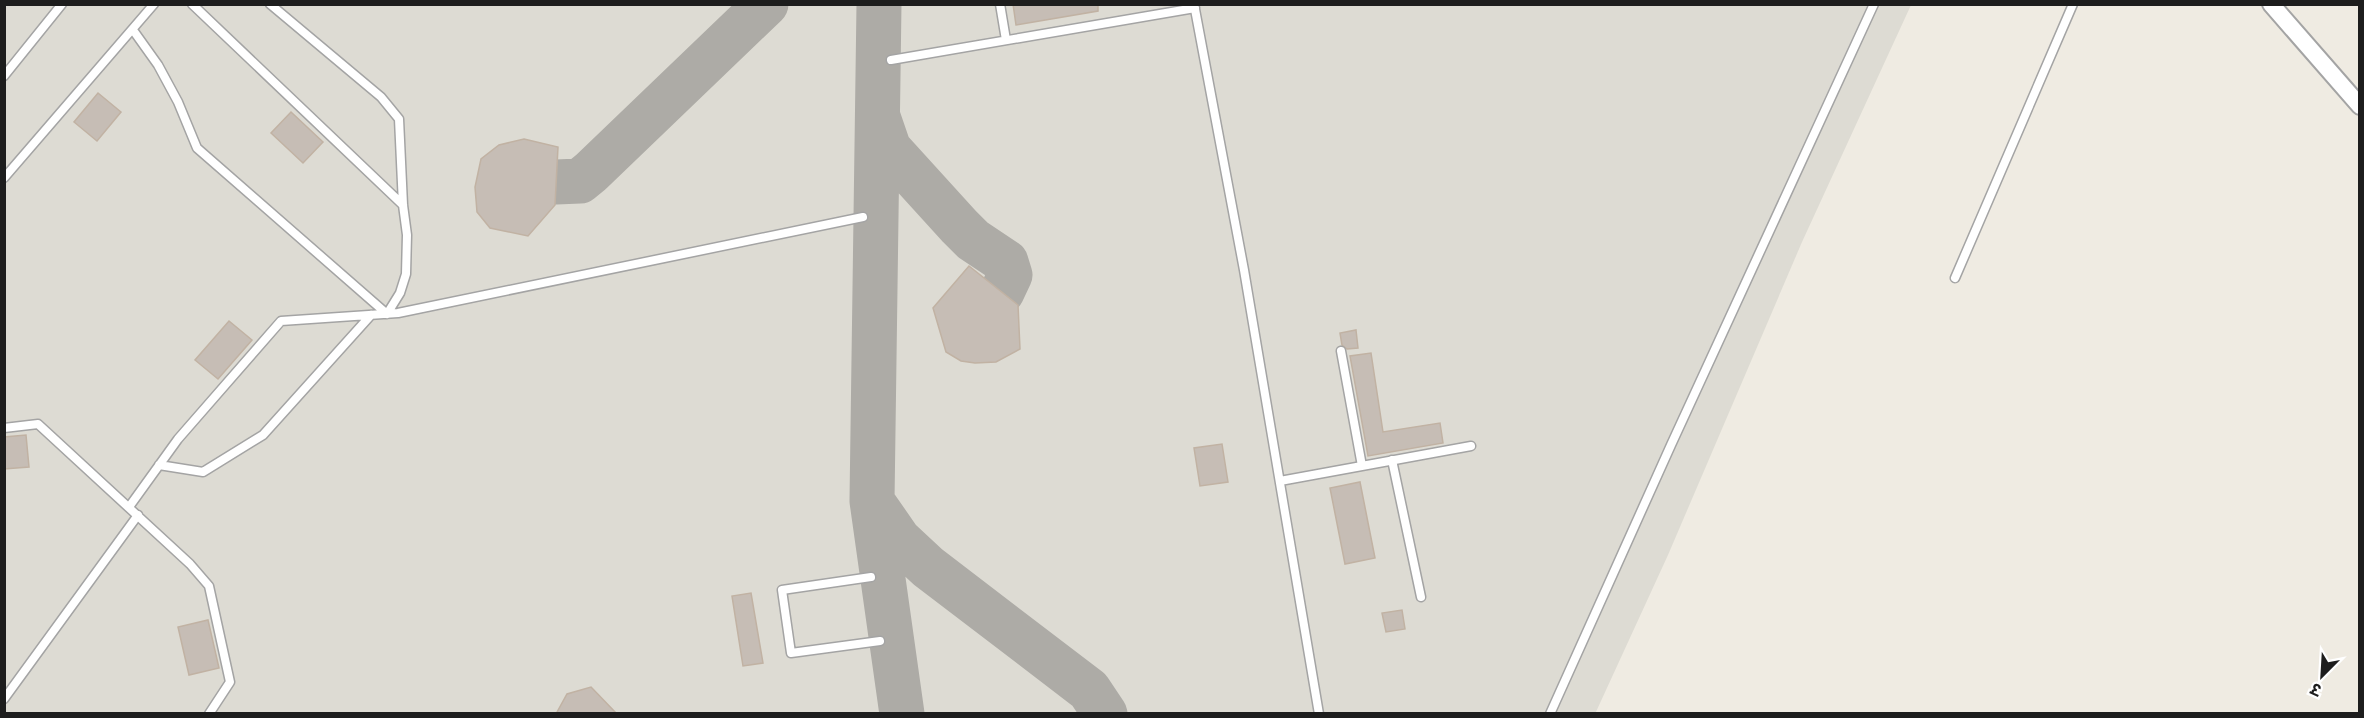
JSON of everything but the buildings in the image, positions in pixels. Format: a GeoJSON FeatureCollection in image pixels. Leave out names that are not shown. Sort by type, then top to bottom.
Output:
{"type":"FeatureCollection","features":[{"type":"Feature","properties":{"kind":"street"},"geometry":{"type":"LineString","coordinates":[[2271,4],[2360,106]]}},
{"type":"Feature","properties":{"kind":"lane"},"geometry":{"type":"LineString","coordinates":[[4,76],[62,4]]}},
{"type":"Feature","properties":{"kind":"lane"},"geometry":{"type":"LineString","coordinates":[[4,178],[154,4]]}},
{"type":"Feature","properties":{"kind":"lane"},"geometry":{"type":"LineString","coordinates":[[192,4],[403,205]]}},
{"type":"Feature","properties":{"kind":"lane"},"geometry":{"type":"LineString","coordinates":[[270,4],[381,97],[399,119],[403,205],[407,235],[406,274],[400,293],[387,314]]}},
{"type":"Feature","properties":{"kind":"lane"},"geometry":{"type":"LineString","coordinates":[[1000,4],[1006,40]]}},
{"type":"Feature","properties":{"kind":"lane"},"geometry":{"type":"LineString","coordinates":[[1550,714],[1874,4]]}},
{"type":"Feature","properties":{"kind":"lane"},"geometry":{"type":"LineString","coordinates":[[1955,278],[2073,4]]}},
{"type":"Feature","properties":{"kind":"lane"},"geometry":{"type":"LineString","coordinates":[[891,60],[1195,6],[1244,270],[1319,714]]}},
{"type":"Feature","properties":{"kind":"lane"},"geometry":{"type":"LineString","coordinates":[[133,30],[158,65],[178,102],[197,148],[387,314]]}},
{"type":"Feature","properties":{"kind":"lane"},"geometry":{"type":"LineString","coordinates":[[129,507],[178,439],[281,321],[398,313],[863,217]]}},
{"type":"Feature","properties":{"kind":"lane"},"geometry":{"type":"LineString","coordinates":[[159,465],[203,472],[263,435],[371,315]]}},
{"type":"Feature","properties":{"kind":"lane"},"geometry":{"type":"LineString","coordinates":[[1341,351],[1362,466]]}},
{"type":"Feature","properties":{"kind":"lane"},"geometry":{"type":"LineString","coordinates":[[4,428],[38,424],[190,564],[209,586],[230,682],[209,714]]}},
{"type":"Feature","properties":{"kind":"lane"},"geometry":{"type":"LineString","coordinates":[[1280,481],[1471,446]]}},
{"type":"Feature","properties":{"kind":"lane"},"geometry":{"type":"LineString","coordinates":[[1392,460],[1421,597]]}},
{"type":"Feature","properties":{"kind":"lane"},"geometry":{"type":"LineString","coordinates":[[4,699],[138,515]]}},
{"type":"Feature","properties":{"kind":"lane"},"geometry":{"type":"LineString","coordinates":[[871,577],[782,590],[791,653],[880,641]]}},
{"type":"Feature","properties":{"kind":"shaded area"},"geometry":{"type":"Polygon","coordinates":[[[4,5],[1911,5],[1802,242],[1668,555],[1595,714],[5,713],[4,5]]]}},
{"type":"Feature","properties":{"kind":"taxiway"},"geometry":{"type":"LineString","coordinates":[[556,182],[580,181],[591,172],[766,4]]}},
{"type":"Feature","properties":{"kind":"taxiway"},"geometry":{"type":"LineString","coordinates":[[879,4],[872,501],[902,714]]}},
{"type":"Feature","properties":{"kind":"taxiway"},"geometry":{"type":"LineString","coordinates":[[878,117],[889,149],[973,240],[1006,262],[1010,275],[1002,292]]}},
{"type":"Feature","properties":{"kind":"taxiway"},"geometry":{"type":"LineString","coordinates":[[874,504],[899,540],[928,567],[1089,690],[1105,714]]}}]}
